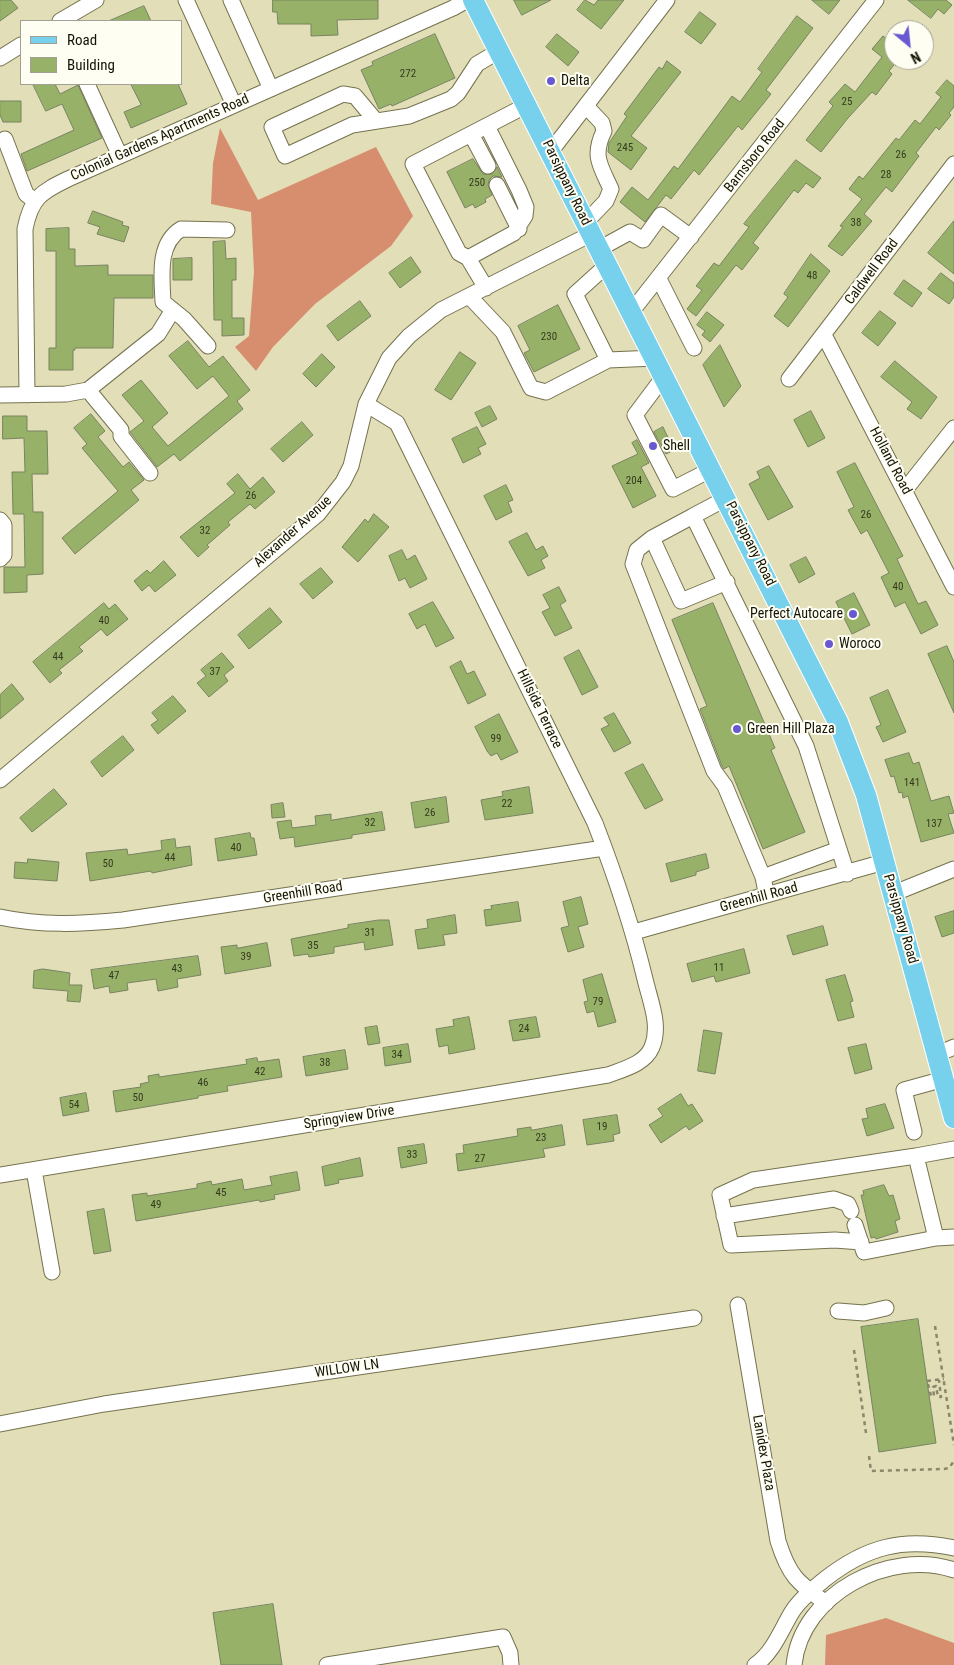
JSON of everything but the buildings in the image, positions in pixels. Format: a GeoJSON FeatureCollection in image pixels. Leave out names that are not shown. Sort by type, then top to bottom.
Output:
{"type":"FeatureCollection","features":[{"type":"Feature","properties":{"kind":"main road","name":"Parsippany Road"},"geometry":{"type":"LineString","coordinates":[[473,0],[727,498],[838,722],[866,795],[892,894],[946,1050],[944,1078],[954,1118]]}},
{"type":"Feature","properties":{"kind":"street"},"geometry":{"type":"LineString","coordinates":[[62,20],[96,0]]}},
{"type":"Feature","properties":{"kind":"street"},"geometry":{"type":"LineString","coordinates":[[186,0],[234,106]]}},
{"type":"Feature","properties":{"kind":"street"},"geometry":{"type":"LineString","coordinates":[[231,0],[271,89]]}},
{"type":"Feature","properties":{"kind":"street","name":"Colonial Gardens Apartments Road"},"geometry":{"type":"LineString","coordinates":[[35,200],[46,189],[467,0]]}},
{"type":"Feature","properties":{"kind":"street"},"geometry":{"type":"LineString","coordinates":[[551,151],[667,0]]}},
{"type":"Feature","properties":{"kind":"street","name":"Barnsboro Road"},"geometry":{"type":"LineString","coordinates":[[632,311],[876,0]]}},
{"type":"Feature","properties":{"kind":"street"},"geometry":{"type":"LineString","coordinates":[[0,58],[20,46]]}},
{"type":"Feature","properties":{"kind":"street"},"geometry":{"type":"LineString","coordinates":[[376,121],[355,96],[343,94],[272,127],[284,156],[352,125],[409,116],[451,99],[458,93],[477,64],[499,51]]}},
{"type":"Feature","properties":{"kind":"street"},"geometry":{"type":"LineString","coordinates":[[87,85],[120,156]]}},
{"type":"Feature","properties":{"kind":"street"},"geometry":{"type":"LineString","coordinates":[[486,288],[468,258],[459,253],[413,164],[527,105]]}},
{"type":"Feature","properties":{"kind":"street"},"geometry":{"type":"LineString","coordinates":[[586,106],[602,123],[604,131],[596,148],[598,160],[611,189],[606,201],[596,243],[575,294],[608,360]]}},
{"type":"Feature","properties":{"kind":"street"},"geometry":{"type":"LineString","coordinates":[[468,258],[518,229],[525,216],[526,207],[487,126]]}},
{"type":"Feature","properties":{"kind":"street"},"geometry":{"type":"LineString","coordinates":[[471,134],[488,166]]}},
{"type":"Feature","properties":{"kind":"street"},"geometry":{"type":"LineString","coordinates":[[5,139],[26,194],[35,200],[30,209],[25,229],[27,395]]}},
{"type":"Feature","properties":{"kind":"street","name":"Caldwell Road"},"geometry":{"type":"LineString","coordinates":[[789,379],[954,164]]}},
{"type":"Feature","properties":{"kind":"street"},"geometry":{"type":"LineString","coordinates":[[497,185],[518,229]]}},
{"type":"Feature","properties":{"kind":"street"},"geometry":{"type":"LineString","coordinates":[[596,243],[630,232],[638,245],[661,215],[691,237]]}},
{"type":"Feature","properties":{"kind":"street"},"geometry":{"type":"LineString","coordinates":[[208,346],[164,302],[161,265],[168,240],[181,229],[227,230]]}},
{"type":"Feature","properties":{"kind":"street","name":"Alexander Avenue"},"geometry":{"type":"LineString","coordinates":[[0,780],[318,514],[344,482],[351,466],[366,404],[389,358],[409,336],[441,310],[469,296],[596,243]]}},
{"type":"Feature","properties":{"kind":"street"},"geometry":{"type":"LineString","coordinates":[[659,279],[694,348]]}},
{"type":"Feature","properties":{"kind":"street"},"geometry":{"type":"LineString","coordinates":[[469,296],[503,332],[531,388],[546,392],[608,360],[660,367],[635,414],[668,480],[673,489],[712,469]]}},
{"type":"Feature","properties":{"kind":"street"},"geometry":{"type":"LineString","coordinates":[[0,395],[76,394],[88,390],[158,334],[173,310]]}},
{"type":"Feature","properties":{"kind":"street","name":"Holland Road"},"geometry":{"type":"LineString","coordinates":[[824,335],[906,490],[954,587]]}},
{"type":"Feature","properties":{"kind":"street"},"geometry":{"type":"LineString","coordinates":[[88,390],[121,430],[121,436],[150,473]]}},
{"type":"Feature","properties":{"kind":"street","name":"Hillside Terrace"},"geometry":{"type":"LineString","coordinates":[[366,404],[396,423],[569,769],[604,848],[634,932],[655,1019],[653,1043]]}},
{"type":"Feature","properties":{"kind":"street"},"geometry":{"type":"LineString","coordinates":[[906,490],[954,428]]}},
{"type":"Feature","properties":{"kind":"street"},"geometry":{"type":"LineString","coordinates":[[727,498],[652,538],[637,550],[633,564],[714,771],[725,786],[763,877],[768,896]]}},
{"type":"Feature","properties":{"kind":"street"},"geometry":{"type":"LineString","coordinates":[[693,516],[806,746],[847,874]]}},
{"type":"Feature","properties":{"kind":"street"},"geometry":{"type":"LineString","coordinates":[[0,520],[4,525],[4,555],[0,560]]}},
{"type":"Feature","properties":{"kind":"street"},"geometry":{"type":"LineString","coordinates":[[652,538],[681,601],[727,582]]}},
{"type":"Feature","properties":{"kind":"street","name":"Greenhill Road"},"geometry":{"type":"LineString","coordinates":[[0,917],[45,923],[81,924],[123,920],[604,848]]}},
{"type":"Feature","properties":{"kind":"street"},"geometry":{"type":"LineString","coordinates":[[763,877],[839,850]]}},
{"type":"Feature","properties":{"kind":"street","name":"Greenhill Road"},"geometry":{"type":"LineString","coordinates":[[634,932],[847,874],[884,862]]}},
{"type":"Feature","properties":{"kind":"street"},"geometry":{"type":"LineString","coordinates":[[892,894],[954,868]]}},
{"type":"Feature","properties":{"kind":"street","name":"Springview Drive"},"geometry":{"type":"LineString","coordinates":[[34,1170],[608,1075],[636,1064],[647,1056],[653,1043]]}},
{"type":"Feature","properties":{"kind":"street"},"geometry":{"type":"LineString","coordinates":[[914,1132],[904,1090],[944,1078]]}},
{"type":"Feature","properties":{"kind":"street"},"geometry":{"type":"LineString","coordinates":[[861,1242],[835,1240],[731,1246],[720,1195],[753,1180],[954,1149]]}},
{"type":"Feature","properties":{"kind":"street"},"geometry":{"type":"LineString","coordinates":[[916,1156],[936,1238]]}},
{"type":"Feature","properties":{"kind":"street"},"geometry":{"type":"LineString","coordinates":[[0,1175],[34,1170],[52,1272]]}},
{"type":"Feature","properties":{"kind":"street"},"geometry":{"type":"LineString","coordinates":[[724,1216],[834,1199],[848,1204],[864,1252],[936,1238],[954,1237]]}},
{"type":"Feature","properties":{"kind":"street","name":"Lanidex Plaza"},"geometry":{"type":"LineString","coordinates":[[738,1305],[778,1541],[790,1572],[826,1603]]}},
{"type":"Feature","properties":{"kind":"street"},"geometry":{"type":"LineString","coordinates":[[838,1311],[864,1312],[886,1308]]}},
{"type":"Feature","properties":{"kind":"street","name":"WILLOW LN"},"geometry":{"type":"LineString","coordinates":[[0,1424],[104,1404],[694,1318]]}},
{"type":"Feature","properties":{"kind":"street"},"geometry":{"type":"LineString","coordinates":[[756,1665],[773,1646],[793,1610],[810,1591],[851,1561],[878,1548],[914,1543],[954,1548]]}},
{"type":"Feature","properties":{"kind":"street"},"geometry":{"type":"LineString","coordinates":[[794,1665],[796,1651],[804,1632],[826,1603],[858,1579],[879,1569],[918,1563],[930,1563],[954,1570]]}},
{"type":"Feature","properties":{"kind":"street"},"geometry":{"type":"LineString","coordinates":[[327,1665],[394,1660],[503,1637],[510,1653],[511,1665]]}},
{"type":"Feature","properties":{"kind":"path"},"geometry":{"type":"LineString","coordinates":[[935,1326],[954,1445]]}},
{"type":"Feature","properties":{"kind":"path"},"geometry":{"type":"LineString","coordinates":[[854,1350],[866,1433]]}},
{"type":"Feature","properties":{"kind":"path"},"geometry":{"type":"LineString","coordinates":[[939,1380],[941,1397],[938,1397],[936,1386],[933,1387],[934,1396],[931,1396],[927,1382],[944,1379]]}},
{"type":"Feature","properties":{"kind":"path"},"geometry":{"type":"LineString","coordinates":[[869,1456],[871,1471],[944,1469],[949,1468],[954,1461]]}},
{"type":"Feature","properties":{"kind":"shaded area"},"geometry":{"type":"Polygon","coordinates":[[[220,128],[258,200],[376,147],[413,216],[391,246],[315,304],[273,347],[256,371],[235,347],[249,336],[254,272],[251,212],[211,204],[213,163],[220,128]]]}},
{"type":"Feature","properties":{"kind":"shaded area"},"geometry":{"type":"Polygon","coordinates":[[[886,1618],[954,1643],[954,1665],[825,1665],[826,1635],[886,1618]]]}},
{"type":"Feature","properties":{"kind":"place","name":"Delta"},"geometry":{"type":"Point","coordinates":[551,81]}},
{"type":"Feature","properties":{"kind":"place","name":"Shell"},"geometry":{"type":"Point","coordinates":[653,446]}},
{"type":"Feature","properties":{"kind":"place","name":"Perfect Autocare"},"geometry":{"type":"Point","coordinates":[853,614]}},
{"type":"Feature","properties":{"kind":"place","name":"Woroco"},"geometry":{"type":"Point","coordinates":[829,644]}},
{"type":"Feature","properties":{"kind":"place","name":"Green Hill Plaza"},"geometry":{"type":"Point","coordinates":[737,729]}}]}
